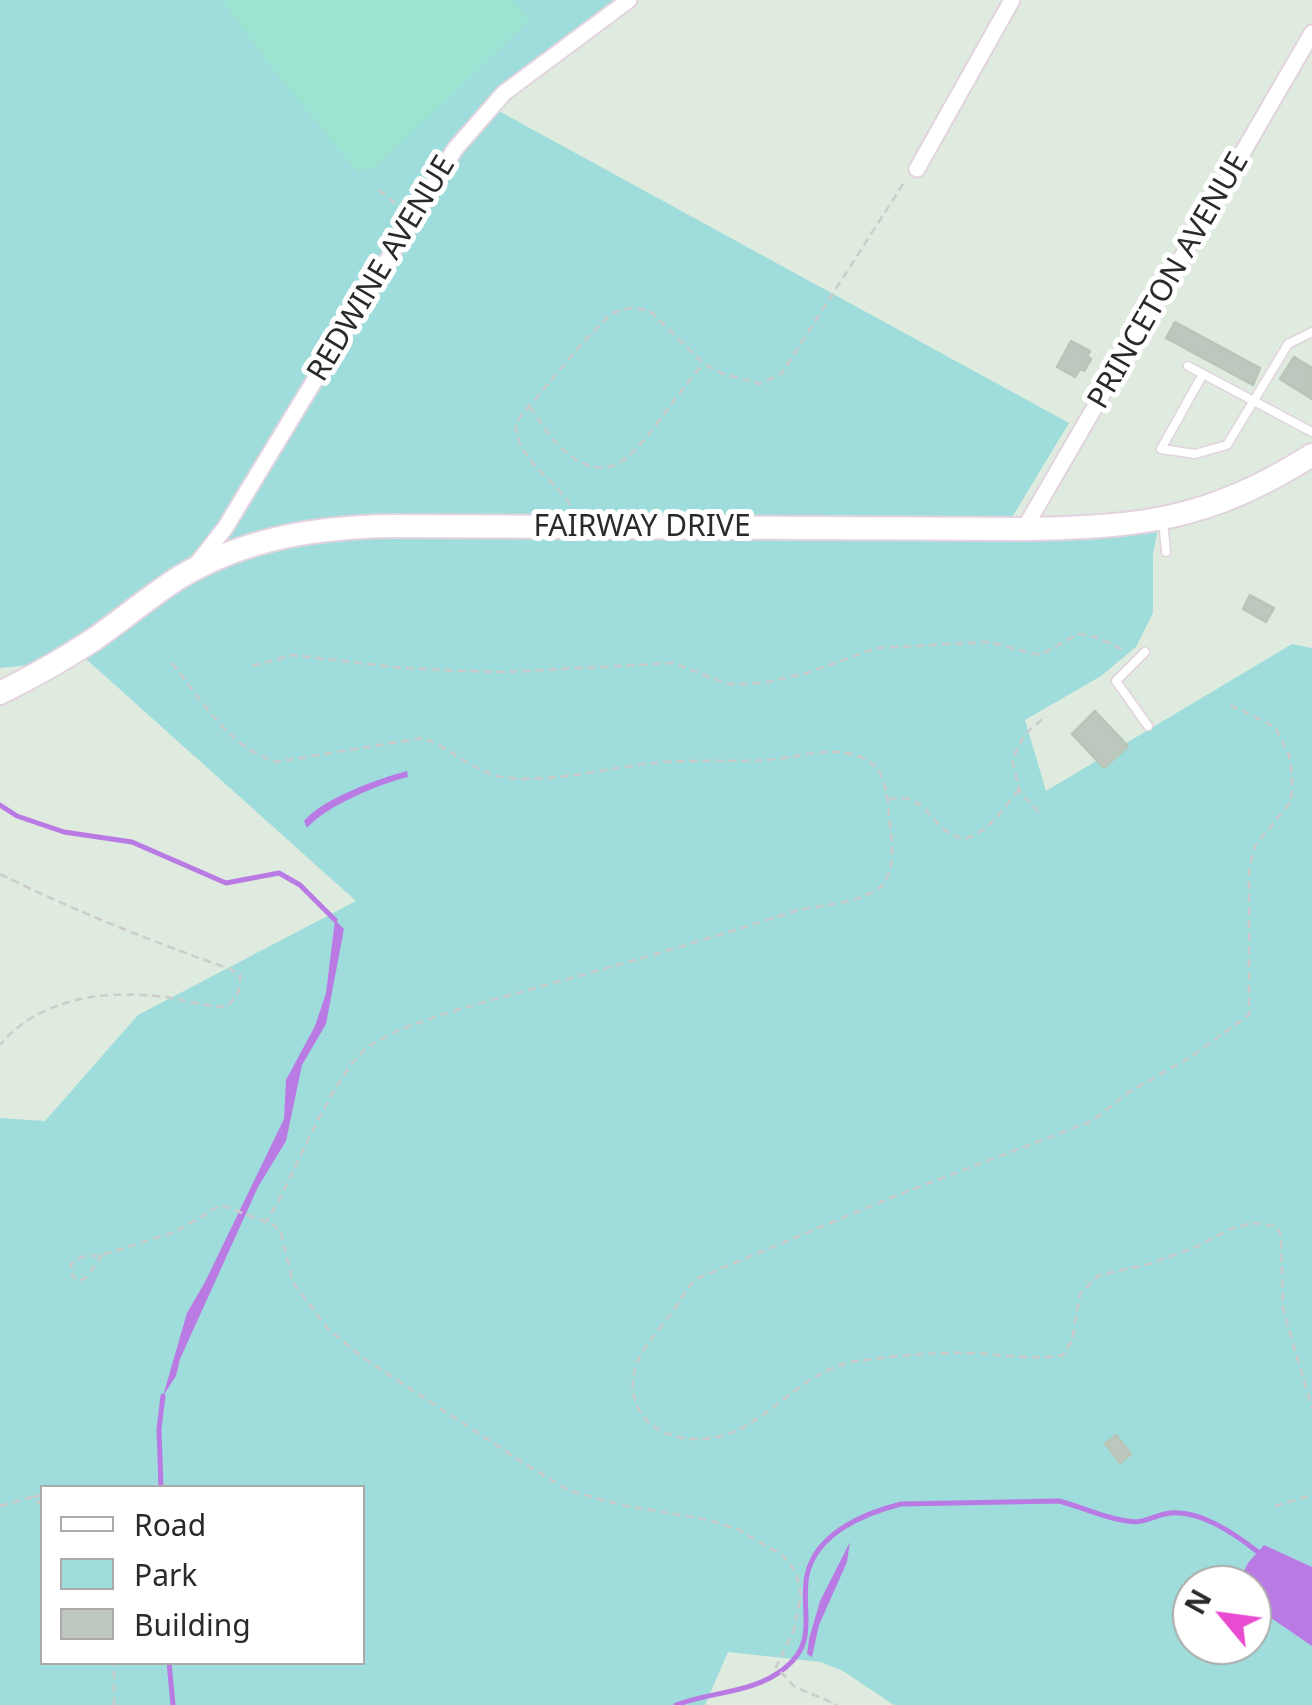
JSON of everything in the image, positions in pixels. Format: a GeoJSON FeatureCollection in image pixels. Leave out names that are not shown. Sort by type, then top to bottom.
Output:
{"type":"FeatureCollection","features":[{"type":"Feature","properties":{"kind":"street","name":"REDWINE AVENUE"},"geometry":{"type":"LineString","coordinates":[[179,578],[198,562],[225,528],[456,149],[504,93],[629,0]]}},
{"type":"Feature","properties":{"kind":"street"},"geometry":{"type":"LineString","coordinates":[[917,168],[1012,0]]}},
{"type":"Feature","properties":{"kind":"street","name":"PRINCETON AVENUE"},"geometry":{"type":"LineString","coordinates":[[1024,530],[1312,33]]}},
{"type":"Feature","properties":{"kind":"street","name":"FAIRWAY DRIVE"},"geometry":{"type":"LineString","coordinates":[[0,693],[92,640],[179,578],[267,539],[328,528],[1024,530],[1115,526],[1199,511],[1250,491],[1312,455]]}},
{"type":"Feature","properties":{"kind":"lane"},"geometry":{"type":"LineString","coordinates":[[1203,374],[1161,449],[1195,454],[1227,445],[1288,344],[1312,332]]}},
{"type":"Feature","properties":{"kind":"lane"},"geometry":{"type":"LineString","coordinates":[[1188,366],[1312,432]]}},
{"type":"Feature","properties":{"kind":"lane"},"geometry":{"type":"LineString","coordinates":[[1163,520],[1166,552]]}},
{"type":"Feature","properties":{"kind":"lane"},"geometry":{"type":"LineString","coordinates":[[1143,655],[1116,681],[1148,726]]}},
{"type":"Feature","properties":{"kind":"path"},"geometry":{"type":"LineString","coordinates":[[570,526],[566,515],[571,510],[570,502],[531,462],[516,432],[516,422],[612,314],[630,308],[649,310],[703,363],[720,373],[760,384],[782,373],[878,219],[917,168]]}},
{"type":"Feature","properties":{"kind":"path"},"geometry":{"type":"LineString","coordinates":[[379,190],[413,218]]}},
{"type":"Feature","properties":{"kind":"path"},"geometry":{"type":"LineString","coordinates":[[529,406],[556,443],[576,459],[596,468],[608,468],[625,462],[703,363]]}},
{"type":"Feature","properties":{"kind":"path"},"geometry":{"type":"LineString","coordinates":[[252,666],[293,655],[462,672],[673,662],[728,684],[763,684],[877,648],[988,642],[1040,655],[1078,634],[1143,655]]}},
{"type":"Feature","properties":{"kind":"path"},"geometry":{"type":"LineString","coordinates":[[172,663],[208,710],[243,746],[258,757],[277,762],[422,738],[483,772],[510,778],[658,763],[769,760],[843,752],[861,757],[879,770],[887,800],[889,876],[882,886],[867,894],[458,1010],[376,1041],[358,1054],[343,1074],[282,1198],[266,1222]]}},
{"type":"Feature","properties":{"kind":"path"},"geometry":{"type":"LineString","coordinates":[[1230,706],[1275,727],[1290,755],[1292,776],[1292,801],[1255,846],[1249,869],[1250,1015],[1173,1068],[1129,1092],[1092,1122],[890,1198],[698,1278],[682,1293],[676,1308],[643,1351],[634,1375],[633,1398],[642,1418],[657,1428],[680,1437],[702,1439],[746,1427],[805,1381],[852,1362],[904,1355],[1063,1356],[1072,1341],[1080,1294],[1099,1276],[1149,1264],[1196,1247],[1230,1229],[1266,1223],[1276,1226],[1281,1235],[1283,1309],[1312,1408]]}},
{"type":"Feature","properties":{"kind":"path"},"geometry":{"type":"LineString","coordinates":[[1039,812],[1018,789],[1012,760],[1025,734],[1046,716]]}},
{"type":"Feature","properties":{"kind":"path"},"geometry":{"type":"LineString","coordinates":[[887,800],[911,797],[921,802],[942,830],[965,839],[979,835],[990,825],[1018,789]]}},
{"type":"Feature","properties":{"kind":"path"},"geometry":{"type":"LineString","coordinates":[[0,874],[135,935],[230,969],[240,975],[241,987],[226,1007],[198,1006],[160,996],[84,998],[31,1015],[0,1046]]}},
{"type":"Feature","properties":{"kind":"path"},"geometry":{"type":"LineString","coordinates":[[102,1255],[87,1277],[79,1281],[72,1276],[71,1264],[81,1257],[102,1255],[175,1232],[221,1205],[266,1222],[280,1233],[294,1284],[328,1329],[362,1357],[522,1462],[568,1490],[621,1505],[709,1520],[737,1529],[782,1555],[796,1572],[801,1595],[794,1630],[776,1667],[794,1687],[838,1705]]}},
{"type":"Feature","properties":{"kind":"path"},"geometry":{"type":"LineString","coordinates":[[0,1506],[40,1495]]}},
{"type":"Feature","properties":{"kind":"path"},"geometry":{"type":"LineString","coordinates":[[1275,1506],[1312,1495]]}},
{"type":"Feature","properties":{"kind":"path"},"geometry":{"type":"LineString","coordinates":[[32,1497],[40,1503]]}},
{"type":"Feature","properties":{"kind":"path"},"geometry":{"type":"LineString","coordinates":[[114,1665],[114,1705]]}},
{"type":"Feature","properties":{"kind":"green space"},"geometry":{"type":"Polygon","coordinates":[[[0,0],[624,0],[495,109],[1069,423],[1011,519],[1159,523],[1153,554],[1153,613],[1136,647],[1101,676],[1025,720],[1046,791],[1292,644],[1312,648],[1312,1705],[894,1705],[843,1671],[820,1662],[728,1652],[705,1705],[0,1705],[0,1118],[45,1121],[138,1015],[356,901],[86,659],[0,668],[0,0]]]}},
{"type":"Feature","properties":{"kind":"shaded area"},"geometry":{"type":"Polygon","coordinates":[[[222,0],[514,0],[529,21],[375,168],[357,172],[222,0]]]}},
{"type":"Feature","properties":{"kind":"shaded area"},"geometry":{"type":"Polygon","coordinates":[[[407,771],[408,777],[354,797],[307,828],[304,821],[337,797],[407,771]]]}},
{"type":"Feature","properties":{"kind":"shaded area"},"geometry":{"type":"Polygon","coordinates":[[[335,920],[344,929],[326,1024],[302,1065],[286,1141],[258,1187],[180,1359],[176,1376],[163,1396],[187,1313],[284,1119],[286,1080],[315,1026],[326,993],[335,920]]]}},
{"type":"Feature","properties":{"kind":"shaded area"},"geometry":{"type":"Polygon","coordinates":[[[850,1542],[847,1562],[819,1625],[812,1657],[807,1654],[809,1639],[820,1601],[850,1542]]]}},
{"type":"Feature","properties":{"kind":"shaded area"},"geometry":{"type":"Polygon","coordinates":[[[1264,1545],[1312,1567],[1312,1646],[1272,1619],[1272,1565],[1248,1563],[1264,1545]]]}},
{"type":"Feature","properties":{"kind":"building"},"geometry":{"type":"Polygon","coordinates":[[[1175,322],[1260,368],[1253,385],[1166,338],[1175,322]]]}},
{"type":"Feature","properties":{"kind":"building"},"geometry":{"type":"Polygon","coordinates":[[[1071,341],[1090,351],[1087,356],[1091,359],[1075,377],[1057,367],[1071,341]]]}},
{"type":"Feature","properties":{"kind":"building"},"geometry":{"type":"Polygon","coordinates":[[[1294,357],[1312,368],[1312,399],[1280,379],[1294,357]]]}},
{"type":"Feature","properties":{"kind":"building"},"geometry":{"type":"Polygon","coordinates":[[[1250,595],[1274,608],[1266,622],[1243,609],[1250,595]]]}},
{"type":"Feature","properties":{"kind":"building"},"geometry":{"type":"Polygon","coordinates":[[[1095,711],[1128,746],[1104,768],[1072,734],[1095,711]]]}},
{"type":"Feature","properties":{"kind":"building"},"geometry":{"type":"Polygon","coordinates":[[[1116,1435],[1131,1454],[1120,1463],[1105,1444],[1116,1435]]]}},
{"type":"Feature","properties":{"kind":"waterway"},"geometry":{"type":"LineString","coordinates":[[0,805],[17,816],[64,832],[132,842],[226,883],[279,873],[300,885],[335,920]]}},
{"type":"Feature","properties":{"kind":"waterway"},"geometry":{"type":"LineString","coordinates":[[161,1485],[159,1429],[163,1396]]}},
{"type":"Feature","properties":{"kind":"waterway"},"geometry":{"type":"LineString","coordinates":[[676,1705],[760,1683],[785,1668],[802,1647],[807,1575],[820,1547],[858,1519],[901,1504],[1059,1501],[1133,1522],[1165,1514],[1190,1514],[1227,1530],[1258,1552]]}},
{"type":"Feature","properties":{"kind":"waterway"},"geometry":{"type":"LineString","coordinates":[[169,1665],[173,1705]]}}]}
